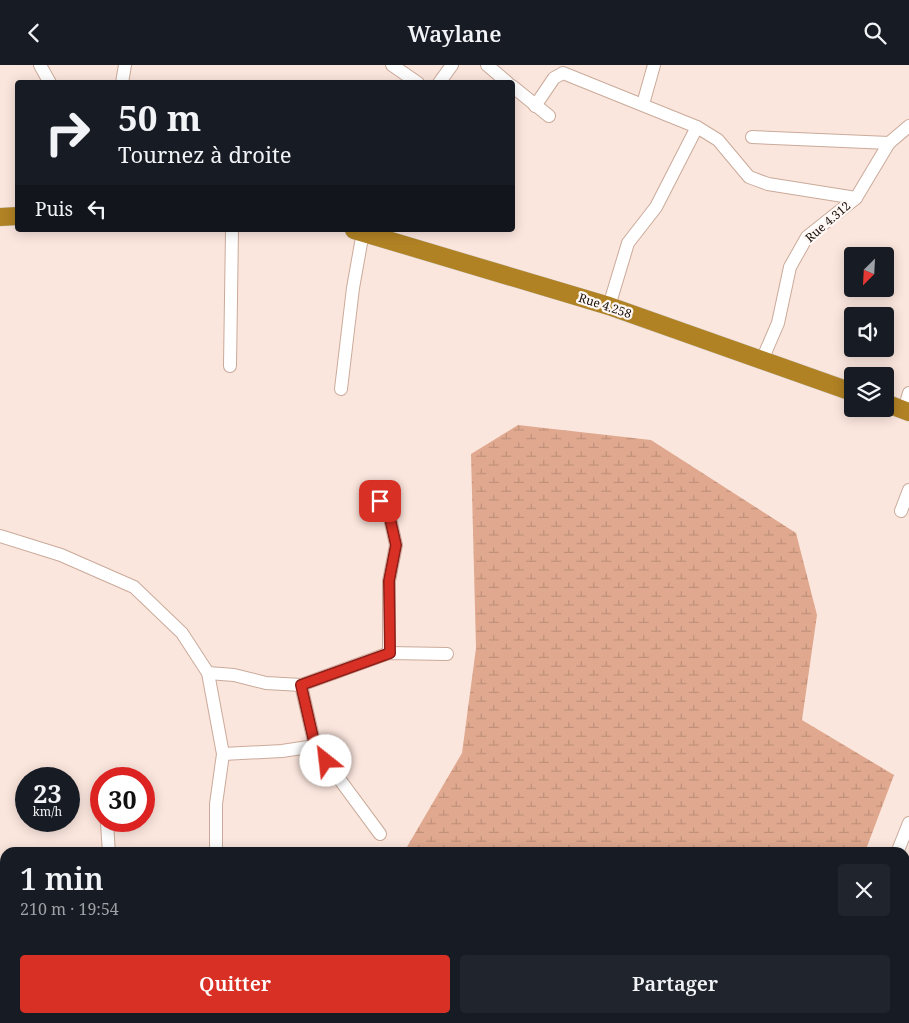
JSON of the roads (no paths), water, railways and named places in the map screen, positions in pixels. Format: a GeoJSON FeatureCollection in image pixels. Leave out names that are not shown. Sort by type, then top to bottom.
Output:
{"type":"FeatureCollection","features":[{"type":"Feature","properties":{"kind":"highway"},"geometry":{"type":"LineString","coordinates":[[0,217],[15,217]]}},
{"type":"Feature","properties":{"kind":"highway","name":"Rue 4.258"},"geometry":{"type":"LineString","coordinates":[[362,232],[609,306],[844,389]]}},
{"type":"Feature","properties":{"kind":"highway"},"geometry":{"type":"LineString","coordinates":[[894,404],[907,405]]}},
{"type":"Feature","properties":{"kind":"street"},"geometry":{"type":"LineString","coordinates":[[40,65],[48,80]]}},
{"type":"Feature","properties":{"kind":"street"},"geometry":{"type":"LineString","coordinates":[[122,80],[125,65]]}},
{"type":"Feature","properties":{"kind":"street"},"geometry":{"type":"LineString","coordinates":[[392,65],[414,80]]}},
{"type":"Feature","properties":{"kind":"street"},"geometry":{"type":"LineString","coordinates":[[441,80],[452,65]]}},
{"type":"Feature","properties":{"kind":"street"},"geometry":{"type":"LineString","coordinates":[[487,65],[504,80]]}},
{"type":"Feature","properties":{"kind":"street"},"geometry":{"type":"LineString","coordinates":[[643,104],[654,65]]}},
{"type":"Feature","properties":{"kind":"street"},"geometry":{"type":"LineString","coordinates":[[535,106],[554,78],[563,73],[697,127],[718,140],[749,177],[768,184],[856,198]]}},
{"type":"Feature","properties":{"kind":"street"},"geometry":{"type":"LineString","coordinates":[[515,89],[549,116]]}},
{"type":"Feature","properties":{"kind":"street","name":"Rue 4.312"},"geometry":{"type":"LineString","coordinates":[[762,359],[778,323],[790,267],[807,237],[856,198],[888,143],[909,126]]}},
{"type":"Feature","properties":{"kind":"street"},"geometry":{"type":"LineString","coordinates":[[609,306],[628,243],[656,207],[697,127]]}},
{"type":"Feature","properties":{"kind":"street"},"geometry":{"type":"LineString","coordinates":[[752,137],[888,143]]}},
{"type":"Feature","properties":{"kind":"street"},"geometry":{"type":"LineString","coordinates":[[230,366],[232,232]]}},
{"type":"Feature","properties":{"kind":"street"},"geometry":{"type":"LineString","coordinates":[[341,389],[359,232]]}},
{"type":"Feature","properties":{"kind":"street"},"geometry":{"type":"LineString","coordinates":[[901,511],[909,490]]}},
{"type":"Feature","properties":{"kind":"street"},"geometry":{"type":"LineString","coordinates":[[380,501],[389,514],[396,545],[389,581],[390,653]]}},
{"type":"Feature","properties":{"kind":"street"},"geometry":{"type":"LineString","coordinates":[[0,536],[61,555],[134,587],[182,633],[208,673],[223,754],[216,805],[216,847]]}},
{"type":"Feature","properties":{"kind":"street"},"geometry":{"type":"LineString","coordinates":[[208,673],[234,675],[266,683],[301,685],[390,653],[447,654]]}},
{"type":"Feature","properties":{"kind":"street"},"geometry":{"type":"LineString","coordinates":[[301,685],[315,746],[380,834]]}},
{"type":"Feature","properties":{"kind":"street"},"geometry":{"type":"LineString","coordinates":[[223,754],[282,751],[315,746]]}},
{"type":"Feature","properties":{"kind":"street"},"geometry":{"type":"LineString","coordinates":[[899,847],[909,823]]}},
{"type":"Feature","properties":{"kind":"street"},"geometry":{"type":"LineString","coordinates":[[108,832],[109,847]]}}]}
